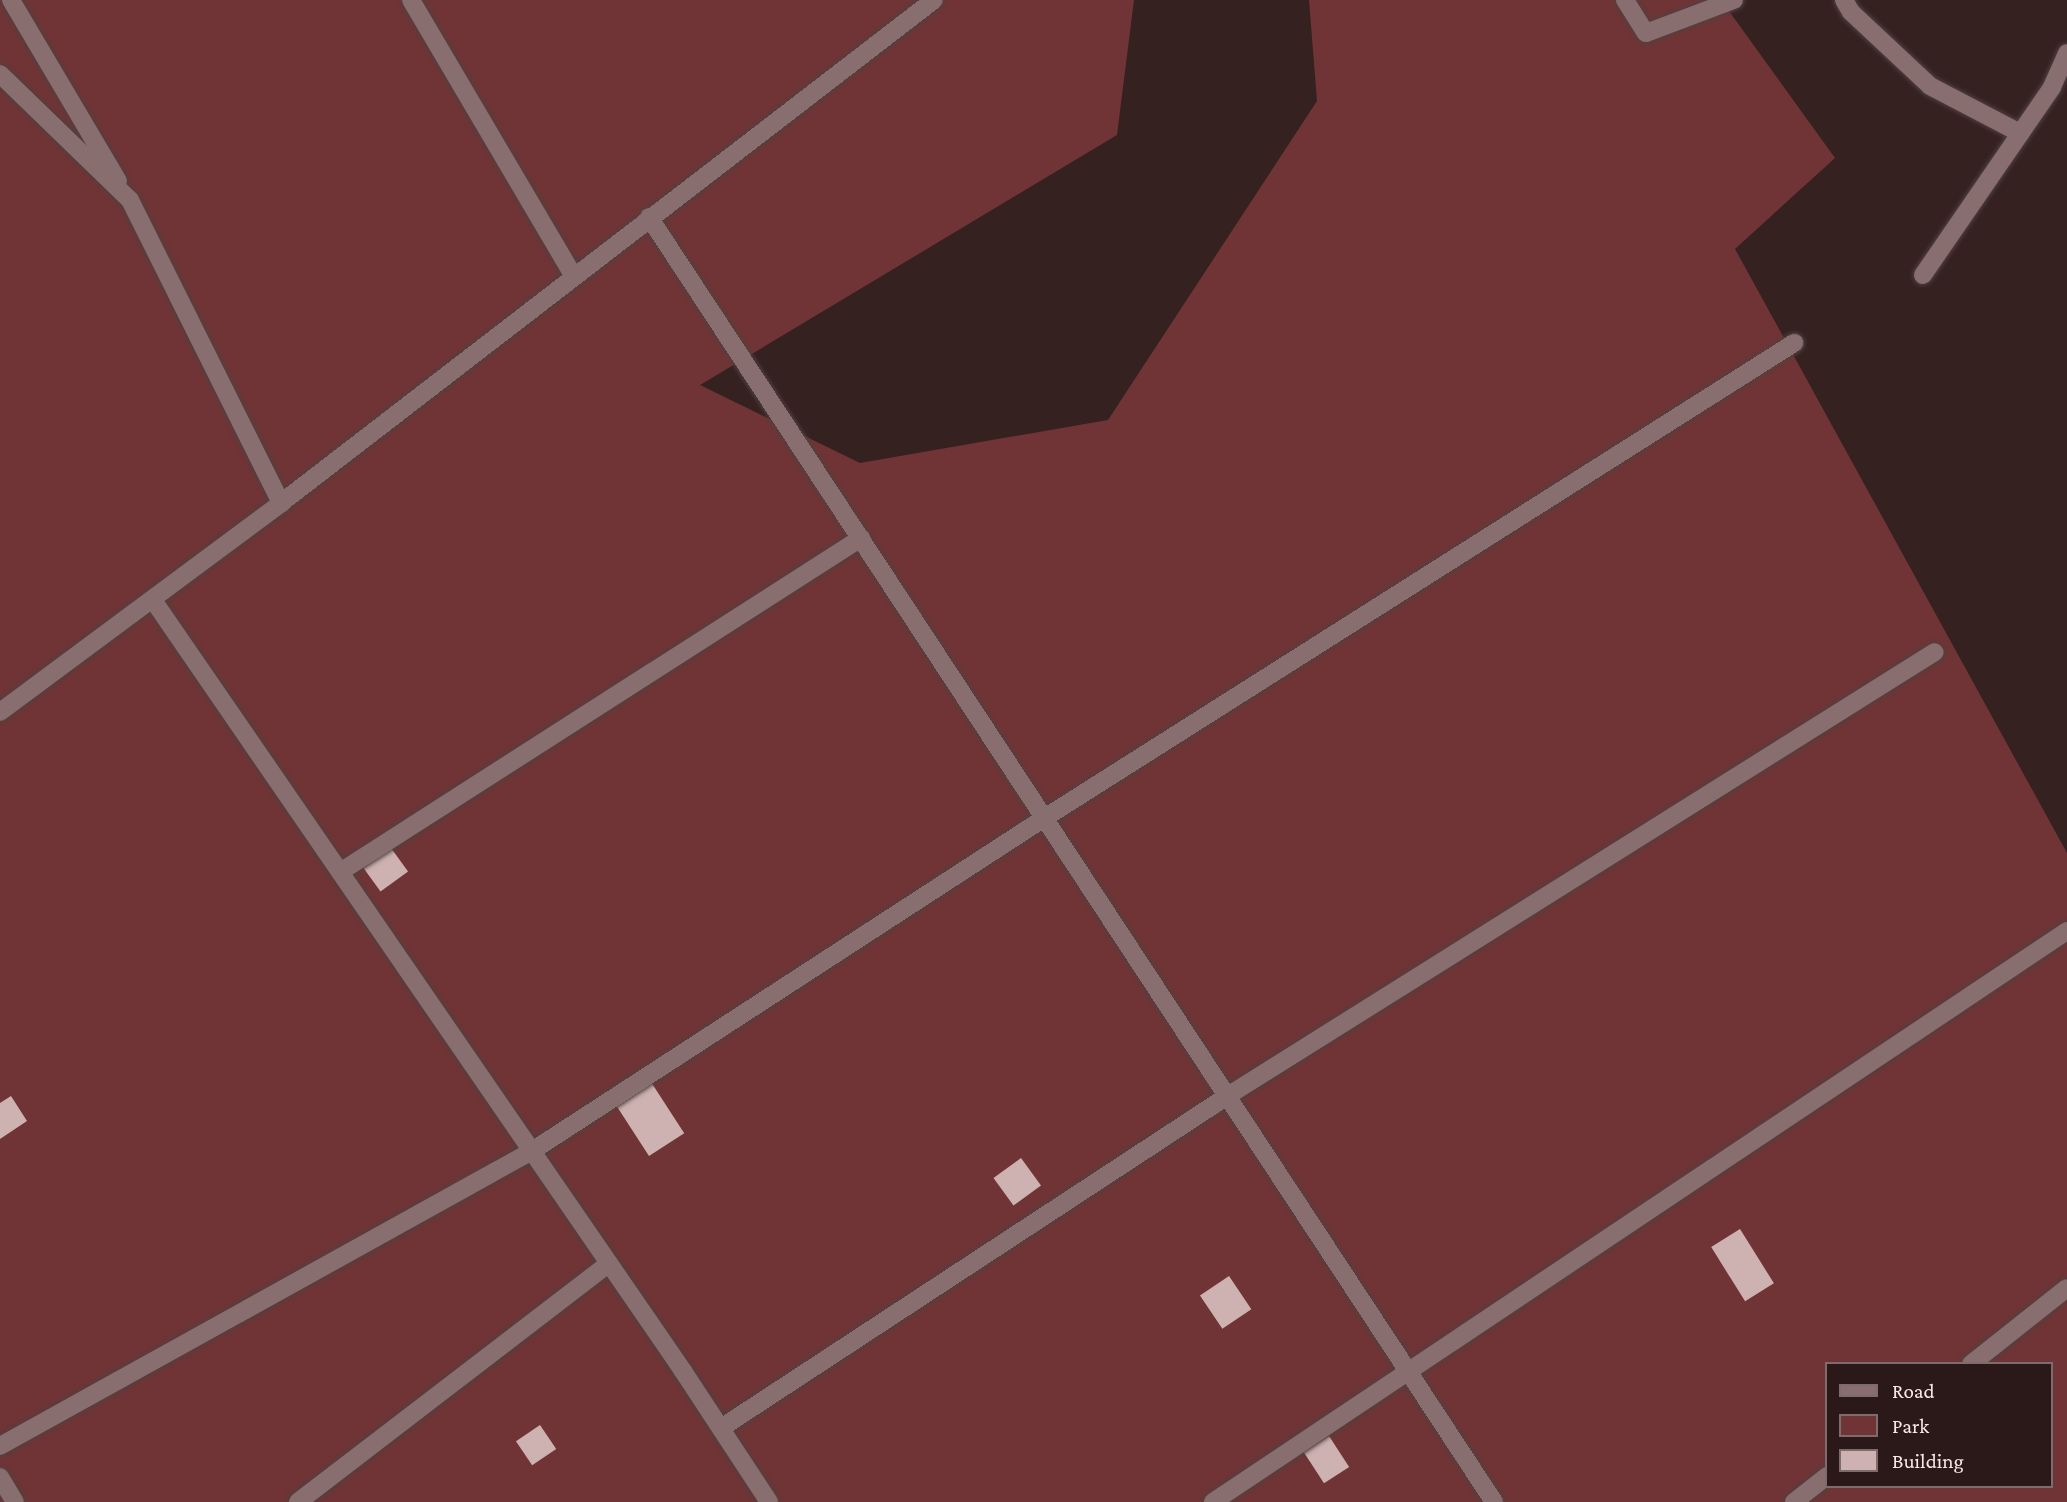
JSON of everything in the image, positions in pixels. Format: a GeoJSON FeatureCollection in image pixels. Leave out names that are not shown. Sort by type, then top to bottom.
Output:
{"type":"FeatureCollection","features":[{"type":"Feature","properties":{"kind":"street"},"geometry":{"type":"LineString","coordinates":[[11,0],[130,200],[281,503]]}},
{"type":"Feature","properties":{"kind":"street"},"geometry":{"type":"LineString","coordinates":[[411,0],[573,275]]}},
{"type":"Feature","properties":{"kind":"street"},"geometry":{"type":"LineString","coordinates":[[0,712],[281,503],[573,275],[934,0]]}},
{"type":"Feature","properties":{"kind":"street"},"geometry":{"type":"LineString","coordinates":[[1625,0],[1646,33],[1734,0]]}},
{"type":"Feature","properties":{"kind":"street"},"geometry":{"type":"LineString","coordinates":[[1844,0],[1851,12],[1930,86],[2020,133]]}},
{"type":"Feature","properties":{"kind":"street"},"geometry":{"type":"LineString","coordinates":[[1923,275],[2052,87],[2067,53]]}},
{"type":"Feature","properties":{"kind":"street"},"geometry":{"type":"LineString","coordinates":[[0,74],[130,200]]}},
{"type":"Feature","properties":{"kind":"street"},"geometry":{"type":"LineString","coordinates":[[649,217],[1046,817],[1407,1374],[1494,1502]]}},
{"type":"Feature","properties":{"kind":"street"},"geometry":{"type":"LineString","coordinates":[[0,1446],[532,1152],[1046,817],[1794,343]]}},
{"type":"Feature","properties":{"kind":"street"},"geometry":{"type":"LineString","coordinates":[[340,872],[861,538]]}},
{"type":"Feature","properties":{"kind":"street"},"geometry":{"type":"LineString","coordinates":[[153,600],[609,1263],[769,1502]]}},
{"type":"Feature","properties":{"kind":"street"},"geometry":{"type":"LineString","coordinates":[[721,1428],[1228,1095],[1935,652]]}},
{"type":"Feature","properties":{"kind":"street"},"geometry":{"type":"LineString","coordinates":[[1213,1502],[2067,930]]}},
{"type":"Feature","properties":{"kind":"street"},"geometry":{"type":"LineString","coordinates":[[298,1502],[609,1263]]}},
{"type":"Feature","properties":{"kind":"street"},"geometry":{"type":"LineString","coordinates":[[1973,1362],[2067,1288]]}},
{"type":"Feature","properties":{"kind":"street"},"geometry":{"type":"LineString","coordinates":[[0,1477],[15,1502]]}},
{"type":"Feature","properties":{"kind":"street"},"geometry":{"type":"LineString","coordinates":[[1794,1502],[1826,1477]]}},
{"type":"Feature","properties":{"kind":"green space"},"geometry":{"type":"Polygon","coordinates":[[[0,0],[1134,0],[1117,135],[700,385],[860,463],[1108,420],[1317,101],[1309,0],[1721,0],[1835,158],[1735,249],[2067,853],[2067,1502],[0,1502],[0,0]]]}},
{"type":"Feature","properties":{"kind":"building"},"geometry":{"type":"Polygon","coordinates":[[[391,848],[408,871],[381,891],[363,868],[391,848]]]}},
{"type":"Feature","properties":{"kind":"building"},"geometry":{"type":"Polygon","coordinates":[[[651,1082],[684,1133],[649,1156],[616,1105],[651,1082]]]}},
{"type":"Feature","properties":{"kind":"building"},"geometry":{"type":"Polygon","coordinates":[[[11,1096],[27,1121],[0,1139],[0,1103],[11,1096]]]}},
{"type":"Feature","properties":{"kind":"building"},"geometry":{"type":"Polygon","coordinates":[[[1021,1158],[1041,1186],[1013,1205],[993,1178],[1021,1158]]]}},
{"type":"Feature","properties":{"kind":"building"},"geometry":{"type":"Polygon","coordinates":[[[1740,1229],[1774,1283],[1745,1301],[1711,1247],[1740,1229]]]}},
{"type":"Feature","properties":{"kind":"building"},"geometry":{"type":"Polygon","coordinates":[[[1229,1276],[1251,1309],[1222,1329],[1200,1296],[1229,1276]]]}},
{"type":"Feature","properties":{"kind":"building"},"geometry":{"type":"Polygon","coordinates":[[[540,1425],[556,1449],[532,1465],[516,1441],[540,1425]]]}},
{"type":"Feature","properties":{"kind":"building"},"geometry":{"type":"Polygon","coordinates":[[[1329,1436],[1349,1467],[1324,1483],[1304,1452],[1329,1436]]]}}]}
